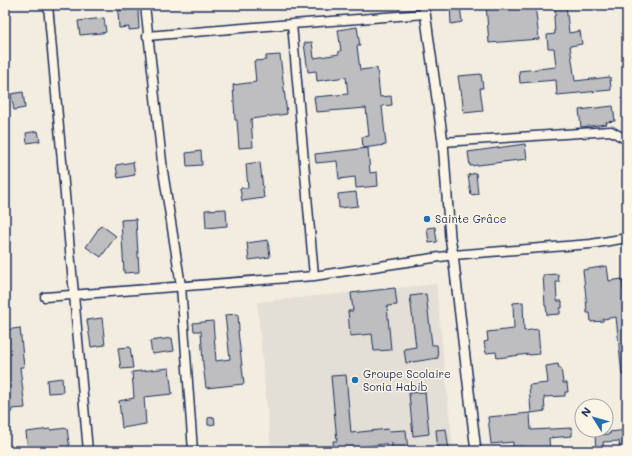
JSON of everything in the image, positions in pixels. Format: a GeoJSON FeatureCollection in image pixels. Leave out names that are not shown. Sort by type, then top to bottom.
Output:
{"type":"FeatureCollection","features":[{"type":"Feature","properties":{"kind":"street"},"geometry":{"type":"LineString","coordinates":[[48,5],[88,451]]}},
{"type":"Feature","properties":{"kind":"street"},"geometry":{"type":"LineString","coordinates":[[144,5],[163,170],[181,286],[193,451]]}},
{"type":"Feature","properties":{"kind":"street"},"geometry":{"type":"LineString","coordinates":[[147,36],[292,24],[424,10],[443,142],[450,237],[454,255],[476,451]]}},
{"type":"Feature","properties":{"kind":"street"},"geometry":{"type":"LineString","coordinates":[[292,24],[314,276]]}},
{"type":"Feature","properties":{"kind":"street"},"geometry":{"type":"LineString","coordinates":[[443,142],[611,132],[627,140]]}},
{"type":"Feature","properties":{"kind":"street"},"geometry":{"type":"LineString","coordinates":[[45,297],[314,276],[454,255],[591,244],[627,238]]}},
{"type":"Feature","properties":{"kind":"shaded area","name":"Groupe Scolaire Sonia Habib"},"geometry":{"type":"Polygon","coordinates":[[[436,284],[453,451],[271,451],[257,302],[436,284]]]}},
{"type":"Feature","properties":{"kind":"building"},"geometry":{"type":"Polygon","coordinates":[[[450,5],[460,5],[462,22],[451,24],[450,5]]]}},
{"type":"Feature","properties":{"kind":"building"},"geometry":{"type":"Polygon","coordinates":[[[486,5],[502,5],[502,8],[535,5],[539,39],[489,43],[486,5]]]}},
{"type":"Feature","properties":{"kind":"building"},"geometry":{"type":"Polygon","coordinates":[[[553,5],[566,5],[569,33],[580,31],[582,44],[570,46],[575,81],[610,77],[611,90],[557,95],[556,80],[520,83],[519,71],[556,67],[554,48],[548,48],[547,35],[555,34],[554,16],[556,15],[553,5]]]}},
{"type":"Feature","properties":{"kind":"building"},"geometry":{"type":"Polygon","coordinates":[[[138,9],[139,29],[129,30],[129,27],[119,28],[118,11],[138,9]]]}},
{"type":"Feature","properties":{"kind":"building"},"geometry":{"type":"Polygon","coordinates":[[[104,18],[106,32],[80,35],[78,21],[104,18]]]}},
{"type":"Feature","properties":{"kind":"building"},"geometry":{"type":"Polygon","coordinates":[[[357,27],[360,46],[357,46],[360,70],[377,68],[380,97],[391,96],[392,105],[382,106],[386,145],[363,148],[362,137],[369,136],[366,108],[316,112],[314,97],[348,94],[346,77],[317,81],[316,71],[308,72],[304,43],[312,42],[314,58],[339,54],[339,51],[341,51],[338,30],[357,27]]]}},
{"type":"Feature","properties":{"kind":"building"},"geometry":{"type":"Polygon","coordinates":[[[280,55],[287,114],[251,119],[253,147],[239,148],[237,120],[235,120],[233,85],[256,82],[254,61],[266,60],[266,56],[280,55]]]}},
{"type":"Feature","properties":{"kind":"building"},"geometry":{"type":"Polygon","coordinates":[[[481,74],[483,88],[480,88],[483,111],[464,113],[458,76],[481,74]]]}},
{"type":"Feature","properties":{"kind":"building"},"geometry":{"type":"Polygon","coordinates":[[[23,92],[25,108],[14,110],[11,94],[23,92]]]}},
{"type":"Feature","properties":{"kind":"building"},"geometry":{"type":"Polygon","coordinates":[[[613,106],[615,121],[606,122],[607,124],[581,127],[579,110],[613,106]]]}},
{"type":"Feature","properties":{"kind":"building"},"geometry":{"type":"Polygon","coordinates":[[[38,131],[40,141],[27,143],[26,133],[38,131]]]}},
{"type":"Feature","properties":{"kind":"building"},"geometry":{"type":"Polygon","coordinates":[[[525,144],[527,159],[470,166],[468,152],[525,144]]]}},
{"type":"Feature","properties":{"kind":"building"},"geometry":{"type":"Polygon","coordinates":[[[368,148],[370,173],[377,172],[378,186],[356,188],[355,177],[339,179],[337,161],[316,163],[315,154],[368,148]]]}},
{"type":"Feature","properties":{"kind":"building"},"geometry":{"type":"Polygon","coordinates":[[[201,151],[202,165],[187,166],[186,153],[201,151]]]}},
{"type":"Feature","properties":{"kind":"building"},"geometry":{"type":"Polygon","coordinates":[[[133,162],[135,175],[118,178],[116,165],[133,162]]]}},
{"type":"Feature","properties":{"kind":"building"},"geometry":{"type":"Polygon","coordinates":[[[260,162],[264,198],[242,201],[240,188],[248,188],[246,164],[260,162]]]}},
{"type":"Feature","properties":{"kind":"building"},"geometry":{"type":"Polygon","coordinates":[[[476,173],[478,194],[471,195],[468,175],[476,173]]]}},
{"type":"Feature","properties":{"kind":"building"},"geometry":{"type":"Polygon","coordinates":[[[356,192],[358,206],[339,208],[338,194],[356,192]]]}},
{"type":"Feature","properties":{"kind":"building"},"geometry":{"type":"Polygon","coordinates":[[[226,209],[227,226],[206,228],[205,210],[226,209]]]}},
{"type":"Feature","properties":{"kind":"building"},"geometry":{"type":"Polygon","coordinates":[[[136,219],[139,272],[124,273],[121,220],[136,219]]]}},
{"type":"Feature","properties":{"kind":"building"},"geometry":{"type":"Polygon","coordinates":[[[101,225],[116,236],[101,257],[86,247],[101,225]]]}},
{"type":"Feature","properties":{"kind":"building"},"geometry":{"type":"Polygon","coordinates":[[[435,227],[437,242],[429,243],[427,228],[435,227]]]}},
{"type":"Feature","properties":{"kind":"building"},"geometry":{"type":"Polygon","coordinates":[[[268,240],[270,257],[249,260],[247,243],[268,240]]]}},
{"type":"Feature","properties":{"kind":"building"},"geometry":{"type":"Polygon","coordinates":[[[607,266],[609,281],[622,279],[627,316],[627,375],[622,375],[616,317],[603,319],[603,321],[591,322],[590,313],[587,313],[583,270],[607,266]]]}},
{"type":"Feature","properties":{"kind":"building"},"geometry":{"type":"Polygon","coordinates":[[[558,274],[559,282],[556,282],[557,301],[562,301],[562,308],[560,308],[560,314],[547,315],[543,275],[558,274]]]}},
{"type":"Feature","properties":{"kind":"building"},"geometry":{"type":"Polygon","coordinates":[[[395,288],[397,305],[387,306],[391,350],[374,351],[372,334],[350,336],[348,311],[353,311],[351,293],[395,288]]]}},
{"type":"Feature","properties":{"kind":"building"},"geometry":{"type":"Polygon","coordinates":[[[426,294],[432,345],[437,345],[438,358],[406,363],[404,349],[416,347],[410,296],[426,294]]]}},
{"type":"Feature","properties":{"kind":"building"},"geometry":{"type":"Polygon","coordinates":[[[523,302],[524,331],[538,329],[540,354],[497,358],[496,352],[486,353],[484,342],[488,341],[487,332],[514,329],[513,303],[523,302]]]}},
{"type":"Feature","properties":{"kind":"building"},"geometry":{"type":"Polygon","coordinates":[[[238,314],[238,331],[244,384],[206,388],[201,331],[194,331],[193,323],[213,321],[216,361],[230,359],[225,315],[238,314]]]}},
{"type":"Feature","properties":{"kind":"building"},"geometry":{"type":"Polygon","coordinates":[[[102,318],[105,345],[91,347],[87,320],[102,318]]]}},
{"type":"Feature","properties":{"kind":"building"},"geometry":{"type":"Polygon","coordinates":[[[20,328],[24,367],[20,367],[25,408],[12,409],[12,412],[5,413],[5,330],[20,328]]]}},
{"type":"Feature","properties":{"kind":"building"},"geometry":{"type":"Polygon","coordinates":[[[172,338],[174,351],[152,354],[150,341],[172,338]]]}},
{"type":"Feature","properties":{"kind":"building"},"geometry":{"type":"Polygon","coordinates":[[[130,347],[133,368],[121,369],[118,348],[130,347]]]}},
{"type":"Feature","properties":{"kind":"building"},"geometry":{"type":"Polygon","coordinates":[[[558,364],[559,368],[561,368],[563,383],[567,383],[568,392],[565,392],[565,396],[544,397],[545,411],[531,413],[529,385],[548,383],[546,366],[558,364]]]}},
{"type":"Feature","properties":{"kind":"building"},"geometry":{"type":"Polygon","coordinates":[[[169,368],[172,394],[144,397],[146,424],[122,428],[119,401],[134,398],[132,372],[169,368]]]}},
{"type":"Feature","properties":{"kind":"building"},"geometry":{"type":"Polygon","coordinates":[[[346,375],[351,433],[388,429],[389,431],[406,430],[408,451],[392,451],[392,443],[350,448],[350,451],[334,451],[333,441],[337,441],[331,376],[346,375]]]}},
{"type":"Feature","properties":{"kind":"building"},"geometry":{"type":"Polygon","coordinates":[[[62,378],[63,392],[48,393],[47,380],[62,378]]]}},
{"type":"Feature","properties":{"kind":"building"},"geometry":{"type":"Polygon","coordinates":[[[425,392],[429,434],[413,436],[409,393],[425,392]]]}},
{"type":"Feature","properties":{"kind":"building"},"geometry":{"type":"Polygon","coordinates":[[[530,413],[531,430],[572,428],[572,436],[549,438],[550,451],[525,451],[525,448],[522,448],[522,446],[513,447],[513,442],[491,444],[488,417],[530,413]]]}},
{"type":"Feature","properties":{"kind":"building"},"geometry":{"type":"Polygon","coordinates":[[[214,417],[215,424],[208,425],[208,418],[214,417]]]}},
{"type":"Feature","properties":{"kind":"building"},"geometry":{"type":"Polygon","coordinates":[[[67,428],[70,451],[28,451],[26,432],[67,428]]]}},
{"type":"Feature","properties":{"kind":"building"},"geometry":{"type":"Polygon","coordinates":[[[446,429],[449,451],[438,451],[436,430],[446,429]]]}},
{"type":"Feature","properties":{"kind":"building"},"geometry":{"type":"Polygon","coordinates":[[[627,430],[627,451],[620,451],[619,441],[603,442],[604,451],[596,451],[595,438],[614,438],[614,432],[627,430]]]}},
{"type":"Feature","properties":{"kind":"place","name":"Sainte Grâce"},"geometry":{"type":"Point","coordinates":[427,219]}},
{"type":"Feature","properties":{"kind":"place","name":"Groupe Scolaire Sonia Habib"},"geometry":{"type":"Point","coordinates":[355,380]}}]}
